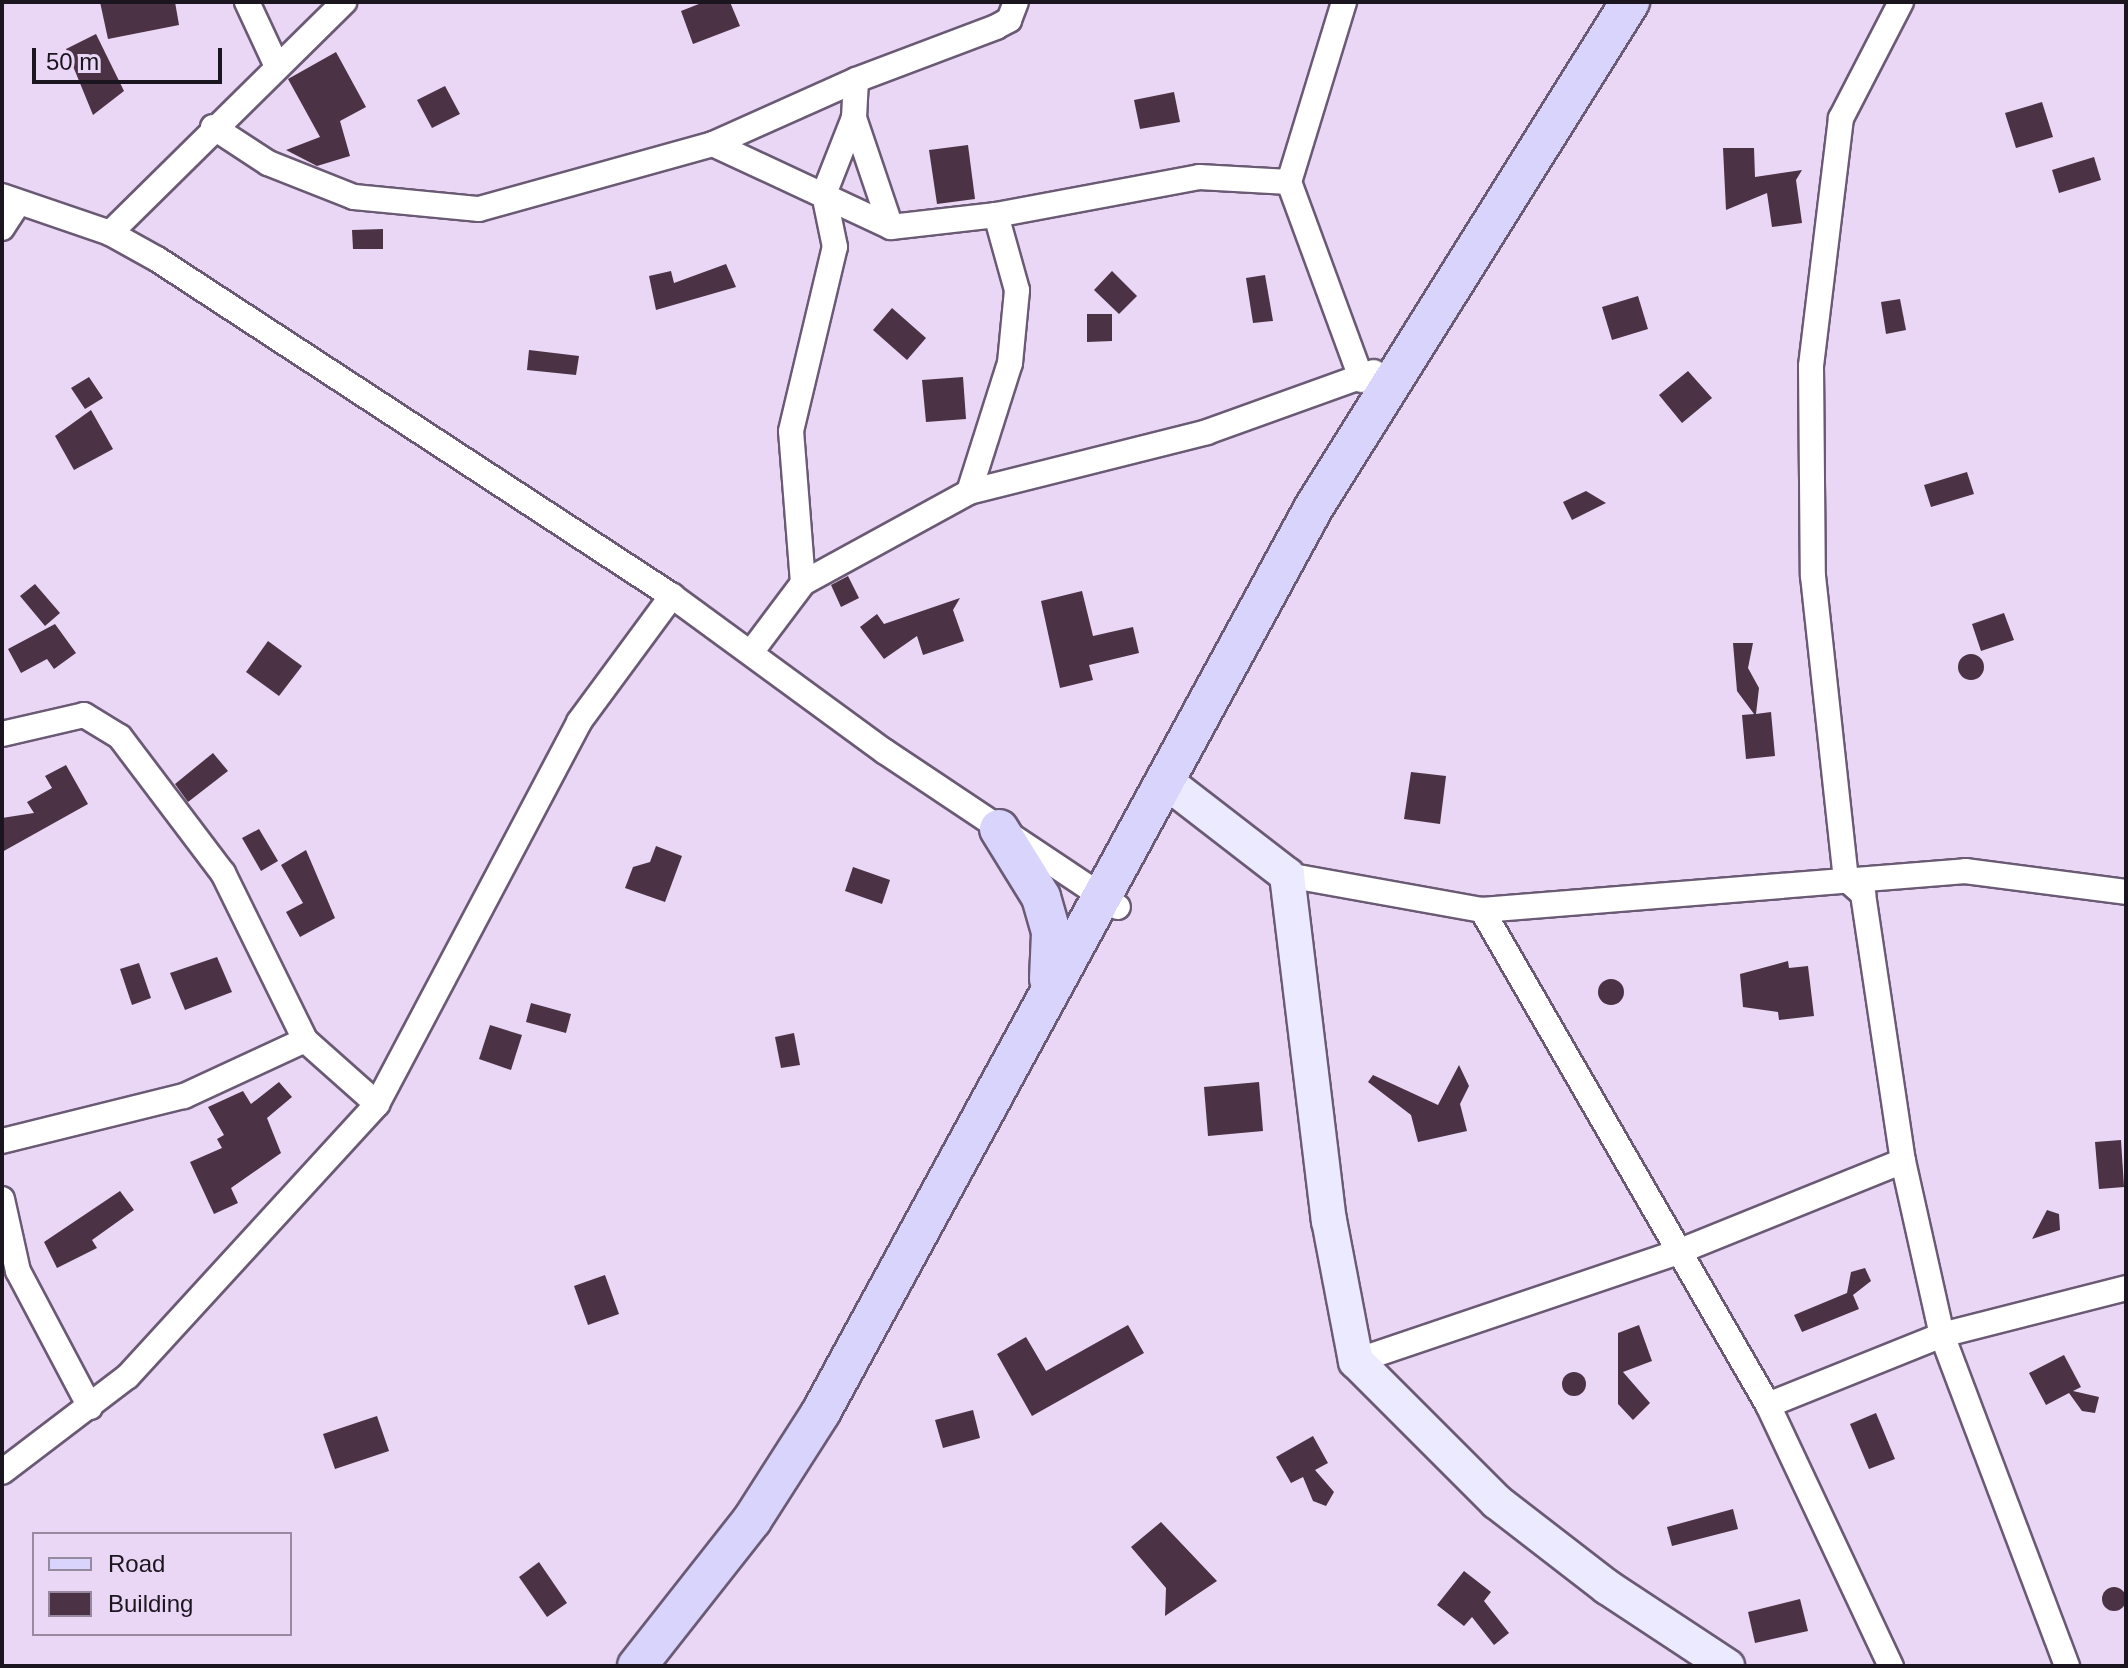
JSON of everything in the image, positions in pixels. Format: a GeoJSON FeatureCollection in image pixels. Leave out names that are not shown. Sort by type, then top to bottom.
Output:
{"type":"FeatureCollection","features":[{"type":"Feature","properties":{"kind":"main road"},"geometry":{"type":"LineString","coordinates":[[869,1329],[953,1215],[1168,783],[1404,353],[1630,2]]}},
{"type":"Feature","properties":{"kind":"main road"},"geometry":{"type":"LineString","coordinates":[[999,829],[1041,897],[1051,933],[1049,986]]}},
{"type":"Feature","properties":{"kind":"main road"},"geometry":{"type":"LineString","coordinates":[[637,1666],[752,1520],[869,1329],[1049,986],[1108,900]]}},
{"type":"Feature","properties":{"kind":"street"},"geometry":{"type":"LineString","coordinates":[[247,2],[275,62]]}},
{"type":"Feature","properties":{"kind":"street"},"geometry":{"type":"LineString","coordinates":[[110,233],[275,62],[344,2]]}},
{"type":"Feature","properties":{"kind":"street"},"geometry":{"type":"LineString","coordinates":[[1344,2],[1289,182],[1362,380]]}},
{"type":"Feature","properties":{"kind":"street"},"geometry":{"type":"LineString","coordinates":[[1901,2],[1841,118],[1811,366],[1813,576],[1846,879],[1863,894],[1903,1161],[1942,1335],[2067,1666]]}},
{"type":"Feature","properties":{"kind":"street"},"geometry":{"type":"LineString","coordinates":[[213,127],[268,163],[354,197],[479,209],[713,144],[856,80],[996,27],[1022,3]]}},
{"type":"Feature","properties":{"kind":"street"},"geometry":{"type":"LineString","coordinates":[[803,583],[791,431],[835,247],[824,194],[854,118],[856,80]]}},
{"type":"Feature","properties":{"kind":"street"},"geometry":{"type":"LineString","coordinates":[[854,118],[891,227]]}},
{"type":"Feature","properties":{"kind":"street"},"geometry":{"type":"LineString","coordinates":[[713,144],[891,227],[996,215],[1199,177],[1289,182]]}},
{"type":"Feature","properties":{"kind":"street"},"geometry":{"type":"LineString","coordinates":[[2,228],[10,201],[110,233],[672,596],[999,829],[1108,900]]}},
{"type":"Feature","properties":{"kind":"street"},"geometry":{"type":"LineString","coordinates":[[969,492],[1010,363],[1017,290],[996,215]]}},
{"type":"Feature","properties":{"kind":"street"},"geometry":{"type":"LineString","coordinates":[[752,651],[803,583],[969,492],[1207,432],[1362,380],[1404,353]]}},
{"type":"Feature","properties":{"kind":"street"},"geometry":{"type":"LineString","coordinates":[[2,1472],[128,1376],[377,1104],[579,722],[672,596]]}},
{"type":"Feature","properties":{"kind":"street"},"geometry":{"type":"LineString","coordinates":[[2,734],[84,715],[120,737],[231,885],[305,1040],[377,1104]]}},
{"type":"Feature","properties":{"kind":"street"},"geometry":{"type":"LineString","coordinates":[[1168,783],[1287,875],[1482,910],[1965,871],[2126,892]]}},
{"type":"Feature","properties":{"kind":"street"},"geometry":{"type":"LineString","coordinates":[[1287,875],[1329,1220],[1356,1361],[1497,1502],[1607,1587],[1727,1666]]}},
{"type":"Feature","properties":{"kind":"street"},"geometry":{"type":"LineString","coordinates":[[1482,910],[1683,1250],[1768,1405],[1891,1666]]}},
{"type":"Feature","properties":{"kind":"street"},"geometry":{"type":"LineString","coordinates":[[2,1141],[184,1096],[305,1040]]}},
{"type":"Feature","properties":{"kind":"street"},"geometry":{"type":"LineString","coordinates":[[1356,1361],[1683,1250],[1903,1161]]}},
{"type":"Feature","properties":{"kind":"street"},"geometry":{"type":"LineString","coordinates":[[2,1199],[18,1271],[90,1407]]}},
{"type":"Feature","properties":{"kind":"street"},"geometry":{"type":"LineString","coordinates":[[1768,1405],[1942,1335],[2126,1288]]}},
{"type":"Feature","properties":{"kind":"building"},"geometry":{"type":"Polygon","coordinates":[[[100,2],[175,2],[179,25],[108,39],[100,2]]]}},
{"type":"Feature","properties":{"kind":"building"},"geometry":{"type":"Polygon","coordinates":[[[704,2],[730,2],[740,26],[693,44],[681,11],[704,2]]]}},
{"type":"Feature","properties":{"kind":"building"},"geometry":{"type":"Polygon","coordinates":[[[96,34],[124,91],[93,115],[66,49],[96,34]]]}},
{"type":"Feature","properties":{"kind":"building"},"geometry":{"type":"Polygon","coordinates":[[[336,52],[366,107],[340,121],[350,156],[317,166],[286,150],[320,137],[288,79],[336,52]]]}},
{"type":"Feature","properties":{"kind":"building"},"geometry":{"type":"Polygon","coordinates":[[[445,86],[460,114],[432,128],[417,100],[445,86]]]}},
{"type":"Feature","properties":{"kind":"building"},"geometry":{"type":"Polygon","coordinates":[[[1174,92],[1180,122],[1140,129],[1134,100],[1174,92]]]}},
{"type":"Feature","properties":{"kind":"building"},"geometry":{"type":"Polygon","coordinates":[[[2042,102],[2053,137],[2016,148],[2005,113],[2042,102]]]}},
{"type":"Feature","properties":{"kind":"building"},"geometry":{"type":"Polygon","coordinates":[[[968,145],[975,199],[937,204],[929,150],[968,145]]]}},
{"type":"Feature","properties":{"kind":"building"},"geometry":{"type":"Polygon","coordinates":[[[1723,148],[1754,148],[1755,177],[1802,170],[1796,180],[1802,223],[1772,227],[1767,193],[1726,210],[1723,148]]]}},
{"type":"Feature","properties":{"kind":"building"},"geometry":{"type":"Polygon","coordinates":[[[2094,157],[2101,180],[2059,193],[2052,170],[2094,157]]]}},
{"type":"Feature","properties":{"kind":"building"},"geometry":{"type":"Polygon","coordinates":[[[383,229],[383,249],[353,249],[352,230],[383,229]]]}},
{"type":"Feature","properties":{"kind":"building"},"geometry":{"type":"Polygon","coordinates":[[[726,264],[736,287],[656,310],[649,276],[671,271],[674,283],[726,264]]]}},
{"type":"Feature","properties":{"kind":"building"},"geometry":{"type":"Polygon","coordinates":[[[1112,271],[1137,296],[1119,314],[1094,290],[1112,271]]]}},
{"type":"Feature","properties":{"kind":"building"},"geometry":{"type":"Polygon","coordinates":[[[1265,275],[1273,321],[1253,323],[1246,278],[1265,275]]]}},
{"type":"Feature","properties":{"kind":"building"},"geometry":{"type":"Polygon","coordinates":[[[1638,296],[1648,329],[1612,340],[1602,307],[1638,296]]]}},
{"type":"Feature","properties":{"kind":"building"},"geometry":{"type":"Polygon","coordinates":[[[1900,299],[1906,330],[1886,334],[1881,302],[1900,299]]]}},
{"type":"Feature","properties":{"kind":"building"},"geometry":{"type":"Polygon","coordinates":[[[892,308],[926,338],[907,360],[873,330],[892,308]]]}},
{"type":"Feature","properties":{"kind":"building"},"geometry":{"type":"Polygon","coordinates":[[[1087,314],[1112,314],[1112,341],[1087,342],[1087,314]]]}},
{"type":"Feature","properties":{"kind":"building"},"geometry":{"type":"Polygon","coordinates":[[[529,350],[579,356],[576,375],[527,370],[529,350]]]}},
{"type":"Feature","properties":{"kind":"building"},"geometry":{"type":"Polygon","coordinates":[[[1688,371],[1712,398],[1682,423],[1659,395],[1688,371]]]}},
{"type":"Feature","properties":{"kind":"building"},"geometry":{"type":"Polygon","coordinates":[[[89,377],[103,398],[85,409],[71,388],[89,377]]]}},
{"type":"Feature","properties":{"kind":"building"},"geometry":{"type":"Polygon","coordinates":[[[963,377],[966,419],[926,422],[922,380],[963,377]]]}},
{"type":"Feature","properties":{"kind":"building"},"geometry":{"type":"Polygon","coordinates":[[[91,410],[113,449],[74,470],[55,436],[91,410]]]}},
{"type":"Feature","properties":{"kind":"building"},"geometry":{"type":"Polygon","coordinates":[[[1967,472],[1974,494],[1931,507],[1924,485],[1967,472]]]}},
{"type":"Feature","properties":{"kind":"building"},"geometry":{"type":"Polygon","coordinates":[[[1586,491],[1606,503],[1572,520],[1563,502],[1586,491]]]}},
{"type":"Feature","properties":{"kind":"building"},"geometry":{"type":"Polygon","coordinates":[[[848,576],[859,598],[841,607],[831,585],[848,576]]]}},
{"type":"Feature","properties":{"kind":"building"},"geometry":{"type":"Polygon","coordinates":[[[35,584],[60,613],[45,626],[20,596],[35,584]]]}},
{"type":"Feature","properties":{"kind":"building"},"geometry":{"type":"Polygon","coordinates":[[[1082,591],[1093,636],[1133,627],[1139,653],[1089,665],[1093,680],[1060,688],[1041,601],[1082,591]]]}},
{"type":"Feature","properties":{"kind":"building"},"geometry":{"type":"Polygon","coordinates":[[[960,598],[953,610],[964,641],[923,655],[917,636],[884,659],[860,627],[877,614],[884,624],[960,598]]]}},
{"type":"Feature","properties":{"kind":"building"},"geometry":{"type":"Polygon","coordinates":[[[2004,613],[2014,640],[1981,651],[1972,624],[2004,613]]]}},
{"type":"Feature","properties":{"kind":"building"},"geometry":{"type":"Polygon","coordinates":[[[55,624],[76,653],[54,669],[47,659],[21,673],[8,649],[55,624]]]}},
{"type":"Feature","properties":{"kind":"building"},"geometry":{"type":"Polygon","coordinates":[[[268,641],[302,666],[279,696],[246,672],[268,641]]]}},
{"type":"Feature","properties":{"kind":"building"},"geometry":{"type":"Polygon","coordinates":[[[1733,643],[1753,643],[1748,668],[1759,688],[1756,714],[1771,712],[1775,756],[1746,759],[1742,715],[1754,714],[1737,691],[1733,643]]]}},
{"type":"Feature","properties":{"kind":"building"},"geometry":{"type":"Polygon","coordinates":[[[1971,654],[1980,658],[1984,667],[1980,676],[1971,680],[1962,676],[1958,667],[1962,658],[1971,654]]]}},
{"type":"Feature","properties":{"kind":"building"},"geometry":{"type":"Polygon","coordinates":[[[213,753],[228,771],[188,802],[175,784],[213,753]]]}},
{"type":"Feature","properties":{"kind":"building"},"geometry":{"type":"Polygon","coordinates":[[[66,765],[88,804],[2,852],[2,818],[34,813],[27,802],[52,788],[45,776],[66,765]]]}},
{"type":"Feature","properties":{"kind":"building"},"geometry":{"type":"Polygon","coordinates":[[[1411,772],[1446,776],[1440,824],[1404,819],[1411,772]]]}},
{"type":"Feature","properties":{"kind":"building"},"geometry":{"type":"Polygon","coordinates":[[[259,829],[278,861],[261,871],[242,838],[259,829]]]}},
{"type":"Feature","properties":{"kind":"building"},"geometry":{"type":"Polygon","coordinates":[[[656,846],[682,856],[665,902],[625,888],[633,867],[650,862],[656,846]]]}},
{"type":"Feature","properties":{"kind":"building"},"geometry":{"type":"Polygon","coordinates":[[[306,850],[335,918],[300,937],[286,912],[303,903],[281,865],[306,850]]]}},
{"type":"Feature","properties":{"kind":"building"},"geometry":{"type":"Polygon","coordinates":[[[853,867],[890,880],[882,904],[845,891],[853,867]]]}},
{"type":"Feature","properties":{"kind":"building"},"geometry":{"type":"Polygon","coordinates":[[[217,957],[232,992],[185,1010],[170,973],[217,957]]]}},
{"type":"Feature","properties":{"kind":"building"},"geometry":{"type":"Polygon","coordinates":[[[1788,961],[1789,968],[1808,966],[1814,1016],[1779,1020],[1778,1012],[1743,1007],[1740,974],[1788,961]]]}},
{"type":"Feature","properties":{"kind":"building"},"geometry":{"type":"Polygon","coordinates":[[[139,963],[151,998],[132,1005],[120,969],[139,963]]]}},
{"type":"Feature","properties":{"kind":"building"},"geometry":{"type":"Polygon","coordinates":[[[1611,979],[1620,983],[1624,992],[1620,1001],[1611,1005],[1602,1001],[1598,992],[1602,983],[1611,979]]]}},
{"type":"Feature","properties":{"kind":"building"},"geometry":{"type":"Polygon","coordinates":[[[531,1003],[571,1014],[566,1033],[526,1022],[531,1003]]]}},
{"type":"Feature","properties":{"kind":"building"},"geometry":{"type":"Polygon","coordinates":[[[490,1025],[522,1035],[511,1070],[479,1059],[490,1025]]]}},
{"type":"Feature","properties":{"kind":"building"},"geometry":{"type":"Polygon","coordinates":[[[794,1033],[800,1065],[781,1068],[775,1037],[794,1033]]]}},
{"type":"Feature","properties":{"kind":"building"},"geometry":{"type":"Polygon","coordinates":[[[1459,1065],[1469,1086],[1460,1104],[1467,1131],[1418,1142],[1411,1115],[1368,1082],[1373,1075],[1438,1105],[1459,1065]]]}},
{"type":"Feature","properties":{"kind":"building"},"geometry":{"type":"Polygon","coordinates":[[[279,1082],[292,1097],[267,1118],[281,1153],[231,1188],[238,1203],[214,1214],[190,1162],[222,1148],[217,1139],[224,1135],[208,1107],[243,1091],[251,1104],[279,1082]]]}},
{"type":"Feature","properties":{"kind":"building"},"geometry":{"type":"Polygon","coordinates":[[[1259,1082],[1263,1131],[1208,1136],[1204,1087],[1259,1082]]]}},
{"type":"Feature","properties":{"kind":"building"},"geometry":{"type":"Polygon","coordinates":[[[2121,1140],[2124,1187],[2099,1189],[2095,1142],[2121,1140]]]}},
{"type":"Feature","properties":{"kind":"building"},"geometry":{"type":"Polygon","coordinates":[[[120,1191],[134,1210],[92,1240],[97,1248],[57,1268],[44,1242],[120,1191]]]}},
{"type":"Feature","properties":{"kind":"building"},"geometry":{"type":"Polygon","coordinates":[[[2047,1210],[2059,1214],[2060,1230],[2032,1239],[2047,1210]]]}},
{"type":"Feature","properties":{"kind":"building"},"geometry":{"type":"Polygon","coordinates":[[[1865,1268],[1871,1281],[1853,1295],[1859,1309],[1802,1332],[1794,1315],[1847,1293],[1851,1272],[1865,1268]]]}},
{"type":"Feature","properties":{"kind":"building"},"geometry":{"type":"Polygon","coordinates":[[[605,1275],[619,1314],[588,1325],[574,1286],[605,1275]]]}},
{"type":"Feature","properties":{"kind":"building"},"geometry":{"type":"Polygon","coordinates":[[[1128,1325],[1144,1353],[1032,1416],[997,1354],[1026,1337],[1046,1371],[1128,1325]]]}},
{"type":"Feature","properties":{"kind":"building"},"geometry":{"type":"Polygon","coordinates":[[[1639,1325],[1652,1361],[1623,1372],[1650,1403],[1633,1420],[1618,1404],[1618,1333],[1639,1325]]]}},
{"type":"Feature","properties":{"kind":"building"},"geometry":{"type":"Polygon","coordinates":[[[2064,1355],[2081,1387],[2073,1391],[2099,1397],[2095,1413],[2082,1411],[2069,1393],[2046,1405],[2029,1373],[2064,1355]]]}},
{"type":"Feature","properties":{"kind":"building"},"geometry":{"type":"Polygon","coordinates":[[[1574,1372],[1582,1376],[1586,1384],[1582,1392],[1574,1396],[1566,1392],[1562,1384],[1566,1376],[1574,1372]]]}},
{"type":"Feature","properties":{"kind":"building"},"geometry":{"type":"Polygon","coordinates":[[[973,1410],[980,1438],[943,1448],[935,1420],[973,1410]]]}},
{"type":"Feature","properties":{"kind":"building"},"geometry":{"type":"Polygon","coordinates":[[[1876,1413],[1895,1459],[1869,1469],[1850,1424],[1876,1413]]]}},
{"type":"Feature","properties":{"kind":"building"},"geometry":{"type":"Polygon","coordinates":[[[377,1416],[389,1451],[335,1469],[323,1434],[377,1416]]]}},
{"type":"Feature","properties":{"kind":"building"},"geometry":{"type":"Polygon","coordinates":[[[1313,1436],[1328,1463],[1315,1470],[1334,1492],[1326,1506],[1313,1501],[1303,1477],[1291,1483],[1276,1457],[1313,1436]]]}},
{"type":"Feature","properties":{"kind":"building"},"geometry":{"type":"Polygon","coordinates":[[[1733,1509],[1738,1529],[1672,1546],[1667,1527],[1733,1509]]]}},
{"type":"Feature","properties":{"kind":"building"},"geometry":{"type":"Polygon","coordinates":[[[1161,1522],[1217,1581],[1165,1616],[1166,1588],[1131,1547],[1161,1522]]]}},
{"type":"Feature","properties":{"kind":"building"},"geometry":{"type":"Polygon","coordinates":[[[539,1562],[567,1603],[547,1617],[519,1577],[539,1562]]]}},
{"type":"Feature","properties":{"kind":"building"},"geometry":{"type":"Polygon","coordinates":[[[1464,1571],[1491,1592],[1484,1601],[1509,1633],[1494,1645],[1472,1617],[1464,1626],[1437,1605],[1464,1571]]]}},
{"type":"Feature","properties":{"kind":"building"},"geometry":{"type":"Polygon","coordinates":[[[2114,1587],[2122,1591],[2126,1599],[2122,1607],[2114,1611],[2106,1607],[2102,1599],[2106,1591],[2114,1587]]]}},
{"type":"Feature","properties":{"kind":"building"},"geometry":{"type":"Polygon","coordinates":[[[1800,1599],[1808,1631],[1755,1643],[1748,1612],[1800,1599]]]}}]}
